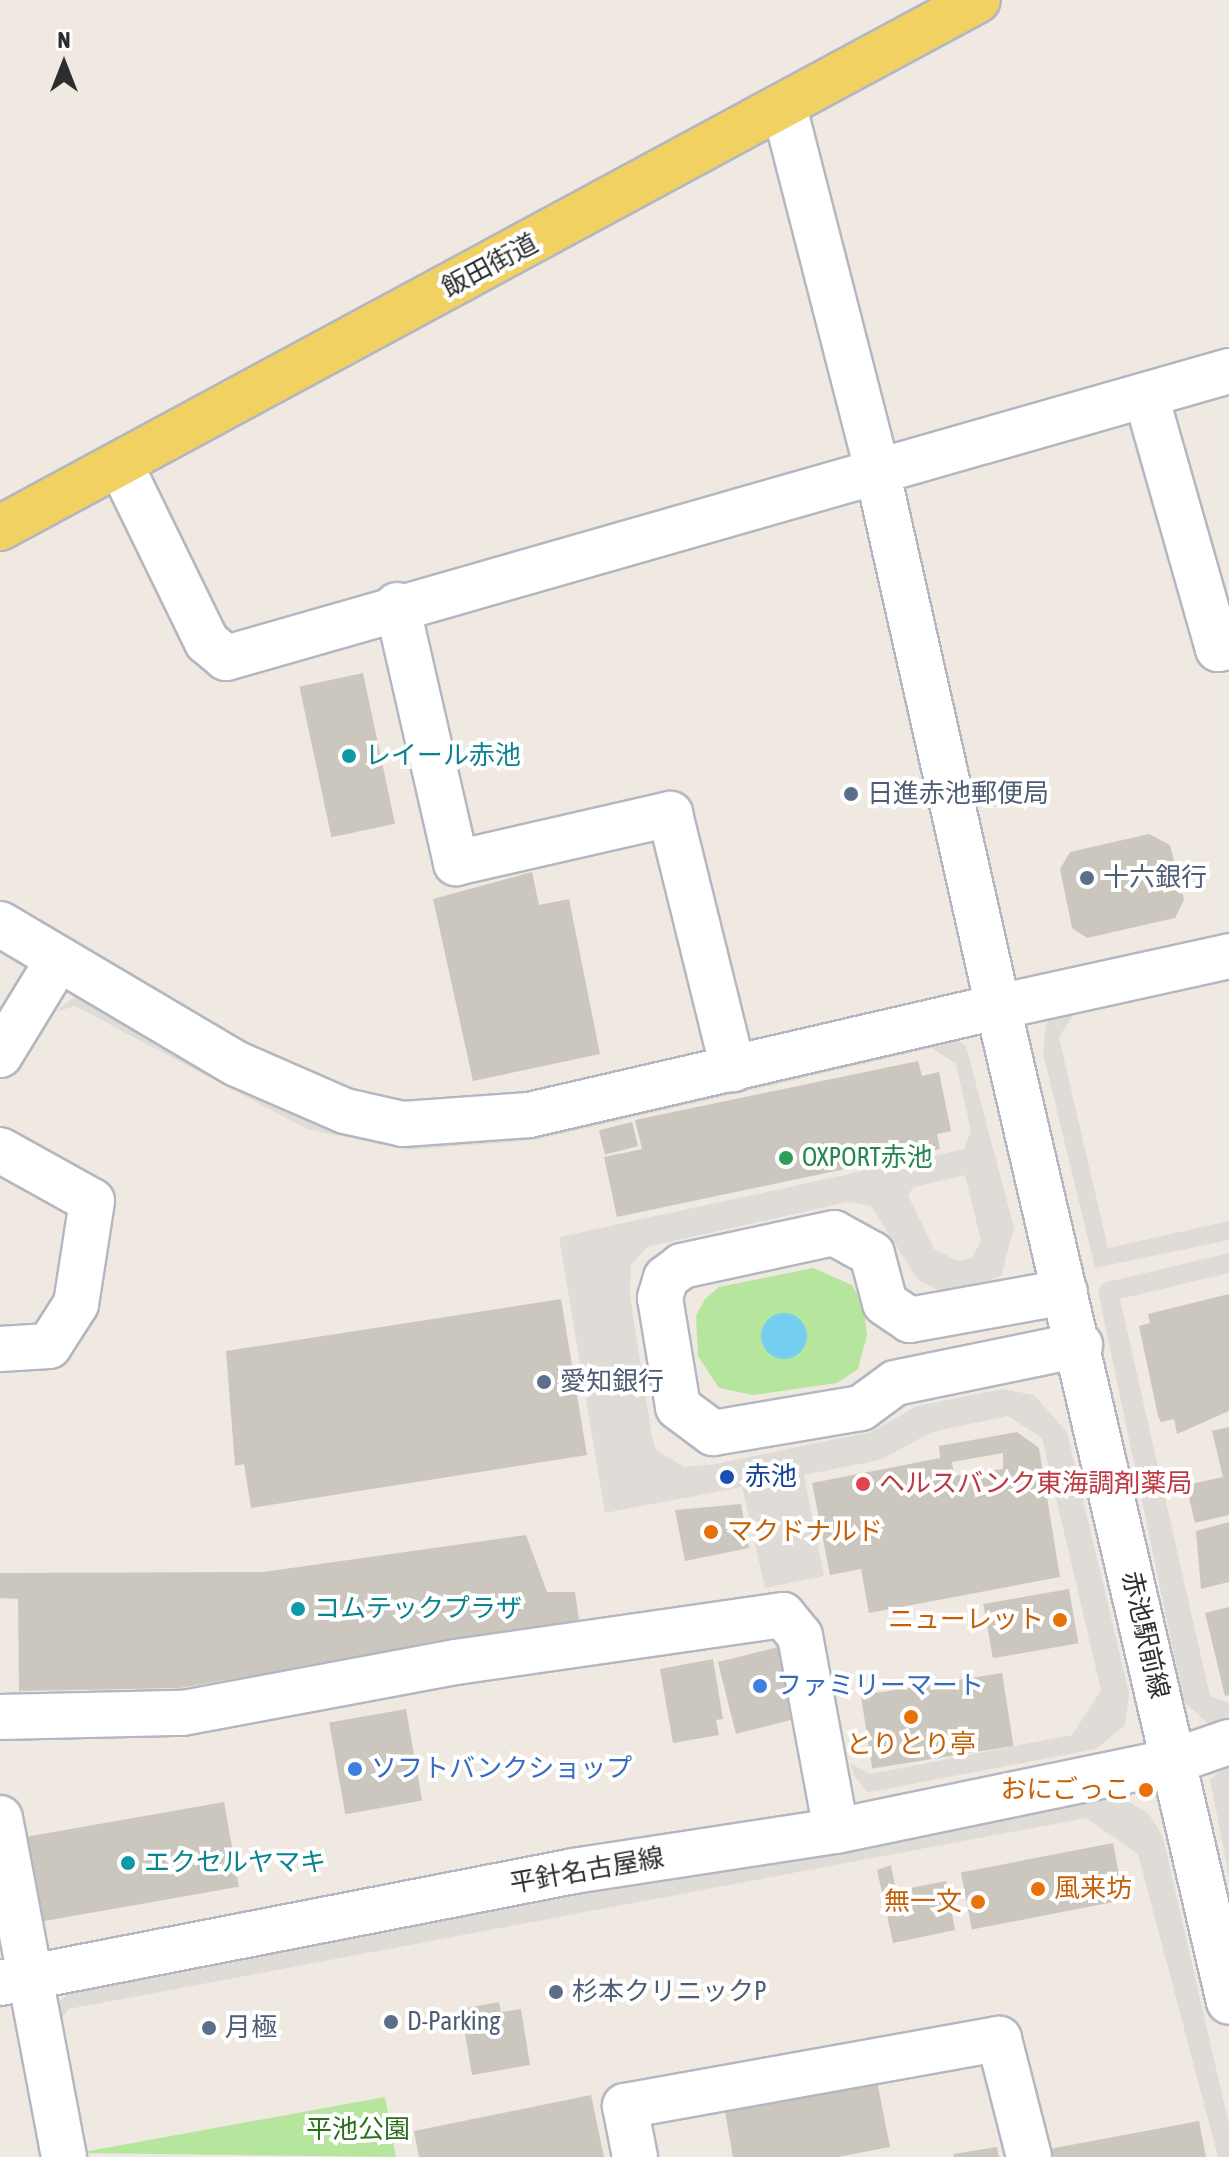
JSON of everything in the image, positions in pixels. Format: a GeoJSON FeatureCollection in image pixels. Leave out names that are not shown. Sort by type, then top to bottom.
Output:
{"type":"FeatureCollection","features":[{"type":"Feature","properties":{"kind":"main road","name":"飯田街道"},"geometry":{"type":"LineString","coordinates":[[0,528],[121,466],[978,0]]}},
{"type":"Feature","properties":{"kind":"street","name":"赤池駅前線"},"geometry":{"type":"LineString","coordinates":[[784,107],[877,470],[1229,2002]]}},
{"type":"Feature","properties":{"kind":"street"},"geometry":{"type":"LineString","coordinates":[[121,466],[207,642],[226,658],[256,655],[397,605],[1229,371]]}},
{"type":"Feature","properties":{"kind":"street"},"geometry":{"type":"LineString","coordinates":[[1146,396],[1218,649],[1229,647]]}},
{"type":"Feature","properties":{"kind":"street"},"geometry":{"type":"LineString","coordinates":[[397,605],[456,863],[670,814],[733,1069]]}},
{"type":"Feature","properties":{"kind":"street"},"geometry":{"type":"LineString","coordinates":[[0,924],[58,960],[290,1090],[403,1124],[529,1115],[1229,956]]}},
{"type":"Feature","properties":{"kind":"street"},"geometry":{"type":"LineString","coordinates":[[0,1055],[58,960]]}},
{"type":"Feature","properties":{"kind":"street"},"geometry":{"type":"LineString","coordinates":[[0,1150],[92,1201],[76,1304],[49,1346],[0,1349]]}},
{"type":"Feature","properties":{"kind":"street"},"geometry":{"type":"LineString","coordinates":[[895,1383],[885,1303],[872,1254],[834,1233],[682,1266],[666,1278],[660,1298],[678,1407],[713,1433],[861,1408],[895,1383],[1080,1345]]}},
{"type":"Feature","properties":{"kind":"street"},"geometry":{"type":"LineString","coordinates":[[885,1303],[922,1321],[1062,1280]]}},
{"type":"Feature","properties":{"kind":"street"},"geometry":{"type":"LineString","coordinates":[[0,1717],[183,1713],[456,1662],[783,1615],[800,1636],[836,1831]]}},
{"type":"Feature","properties":{"kind":"street","name":"平針名古屋線"},"geometry":{"type":"LineString","coordinates":[[16,1980],[574,1871],[836,1831],[1174,1761],[1229,1742]]}},
{"type":"Feature","properties":{"kind":"street"},"geometry":{"type":"LineString","coordinates":[[0,1818],[16,1980],[64,2157]]}},
{"type":"Feature","properties":{"kind":"street"},"geometry":{"type":"LineString","coordinates":[[635,2157],[625,2106],[999,2039],[1029,2157]]}},
{"type":"Feature","properties":{"kind":"green space"},"geometry":{"type":"Polygon","coordinates":[[[813,1268],[852,1285],[863,1305],[867,1335],[858,1369],[837,1383],[753,1395],[719,1388],[698,1356],[696,1316],[705,1299],[719,1287],[813,1268]]]}},
{"type":"Feature","properties":{"kind":"green space","name":"平池公園"},"geometry":{"type":"Polygon","coordinates":[[[385,2097],[396,2157],[78,2153],[385,2097]]]}},
{"type":"Feature","properties":{"kind":"shaded area"},"geometry":{"type":"Polygon","coordinates":[[[1229,978],[1075,1013],[1059,1037],[1108,1248],[1229,1221],[1229,1240],[1095,1268],[1043,1053],[1046,1025],[1050,1017],[1229,978]]]}},
{"type":"Feature","properties":{"kind":"shaded area"},"geometry":{"type":"Polygon","coordinates":[[[78,994],[348,1128],[954,1038],[966,1046],[1014,1228],[1001,1276],[956,1292],[936,1289],[918,1280],[871,1206],[848,1202],[647,1247],[631,1265],[630,1296],[652,1437],[656,1450],[684,1467],[715,1464],[871,1432],[917,1406],[1003,1389],[1034,1395],[1067,1432],[1129,1693],[1125,1725],[1096,1749],[881,1790],[867,1792],[854,1776],[850,1763],[870,1774],[1072,1735],[1101,1690],[1042,1438],[1008,1416],[932,1432],[880,1460],[804,1475],[824,1576],[765,1588],[742,1487],[605,1513],[559,1237],[964,1149],[971,1131],[956,1064],[932,1048],[535,1140],[407,1150],[307,1129],[75,1006],[55,1012],[78,994]],[[965,1175],[914,1187],[908,1195],[934,1249],[958,1261],[972,1258],[981,1241],[965,1175]]]}},
{"type":"Feature","properties":{"kind":"shaded area"},"geometry":{"type":"Polygon","coordinates":[[[1229,1253],[1229,1273],[1120,1299],[1210,1696],[1229,1703],[1229,1723],[1210,1725],[1184,1702],[1098,1291],[1103,1283],[1229,1253]]]}},
{"type":"Feature","properties":{"kind":"shaded area"},"geometry":{"type":"Polygon","coordinates":[[[1229,1763],[1229,1877],[1210,1780],[1229,1763]]]}},
{"type":"Feature","properties":{"kind":"shaded area"},"geometry":{"type":"Polygon","coordinates":[[[1122,1798],[1149,1814],[1163,1837],[1229,2125],[1229,2157],[1218,2157],[1138,1854],[1086,1818],[69,2009],[55,2027],[54,2007],[73,1988],[1075,1800],[1122,1798]]]}},
{"type":"Feature","properties":{"kind":"water"},"geometry":{"type":"Polygon","coordinates":[[[784,1313],[800,1320],[807,1336],[800,1352],[784,1359],[768,1352],[761,1336],[768,1320],[784,1313]]]}},
{"type":"Feature","properties":{"kind":"building","name":"レイール赤池"},"geometry":{"type":"Polygon","coordinates":[[[363,673],[395,824],[331,837],[299,687],[363,673]]]}},
{"type":"Feature","properties":{"kind":"building"},"geometry":{"type":"Polygon","coordinates":[[[1149,834],[1170,845],[1184,900],[1175,918],[1087,938],[1072,928],[1060,869],[1070,852],[1149,834]]]}},
{"type":"Feature","properties":{"kind":"building"},"geometry":{"type":"Polygon","coordinates":[[[532,872],[539,905],[569,899],[600,1054],[473,1081],[433,899],[532,872]]]}},
{"type":"Feature","properties":{"kind":"building"},"geometry":{"type":"Polygon","coordinates":[[[918,1061],[922,1076],[939,1072],[951,1131],[937,1134],[940,1149],[617,1217],[604,1157],[642,1149],[635,1120],[918,1061]]]}},
{"type":"Feature","properties":{"kind":"building"},"geometry":{"type":"Polygon","coordinates":[[[632,1122],[638,1146],[605,1154],[599,1130],[632,1122]]]}},
{"type":"Feature","properties":{"kind":"building"},"geometry":{"type":"Polygon","coordinates":[[[1229,1294],[1229,1411],[1177,1434],[1174,1419],[1161,1422],[1158,1416],[1139,1326],[1150,1323],[1148,1314],[1229,1294]]]}},
{"type":"Feature","properties":{"kind":"building"},"geometry":{"type":"Polygon","coordinates":[[[561,1299],[587,1455],[251,1508],[244,1464],[235,1466],[226,1351],[561,1299]]]}},
{"type":"Feature","properties":{"kind":"building"},"geometry":{"type":"Polygon","coordinates":[[[1229,1427],[1229,1515],[1195,1523],[1186,1485],[1223,1477],[1212,1431],[1229,1427]]]}},
{"type":"Feature","properties":{"kind":"building"},"geometry":{"type":"Polygon","coordinates":[[[1017,1432],[1039,1448],[1060,1577],[869,1613],[861,1569],[830,1575],[812,1483],[940,1458],[939,1446],[1017,1432]],[[1003,1453],[952,1462],[954,1476],[1003,1469],[1003,1453]]]}},
{"type":"Feature","properties":{"kind":"building"},"geometry":{"type":"Polygon","coordinates":[[[741,1504],[749,1548],[685,1561],[675,1510],[741,1504]]]}},
{"type":"Feature","properties":{"kind":"building"},"geometry":{"type":"Polygon","coordinates":[[[1229,1522],[1229,1582],[1201,1589],[1196,1531],[1229,1522]]]}},
{"type":"Feature","properties":{"kind":"building","name":"コムテックプラザ"},"geometry":{"type":"Polygon","coordinates":[[[526,1535],[547,1592],[575,1592],[579,1620],[180,1688],[19,1691],[18,1599],[0,1598],[0,1573],[263,1572],[526,1535]]]}},
{"type":"Feature","properties":{"kind":"building"},"geometry":{"type":"Polygon","coordinates":[[[1069,1589],[1079,1643],[993,1658],[983,1604],[1069,1589]]]}},
{"type":"Feature","properties":{"kind":"building"},"geometry":{"type":"Polygon","coordinates":[[[1229,1607],[1229,1695],[1225,1696],[1205,1613],[1229,1607]]]}},
{"type":"Feature","properties":{"kind":"building"},"geometry":{"type":"Polygon","coordinates":[[[782,1646],[800,1718],[736,1734],[718,1662],[782,1646]]]}},
{"type":"Feature","properties":{"kind":"building"},"geometry":{"type":"Polygon","coordinates":[[[713,1659],[723,1719],[716,1720],[719,1735],[673,1743],[660,1669],[713,1659]]]}},
{"type":"Feature","properties":{"kind":"building"},"geometry":{"type":"Polygon","coordinates":[[[1002,1673],[1014,1746],[872,1768],[861,1695],[1002,1673]]]}},
{"type":"Feature","properties":{"kind":"building"},"geometry":{"type":"Polygon","coordinates":[[[406,1709],[422,1801],[345,1814],[329,1723],[406,1709]]]}},
{"type":"Feature","properties":{"kind":"building","name":"エクセルヤマキ"},"geometry":{"type":"Polygon","coordinates":[[[224,1802],[239,1887],[33,1923],[18,1838],[224,1802]]]}},
{"type":"Feature","properties":{"kind":"building"},"geometry":{"type":"Polygon","coordinates":[[[1113,1843],[1124,1900],[972,1930],[961,1873],[1113,1843]]]}},
{"type":"Feature","properties":{"kind":"building"},"geometry":{"type":"Polygon","coordinates":[[[891,1865],[896,1891],[946,1881],[955,1930],[893,1943],[877,1870],[891,1865]]]}},
{"type":"Feature","properties":{"kind":"building"},"geometry":{"type":"Polygon","coordinates":[[[499,2002],[501,2012],[521,2009],[530,2065],[472,2075],[461,2009],[499,2002]]]}},
{"type":"Feature","properties":{"kind":"building"},"geometry":{"type":"Polygon","coordinates":[[[875,2071],[890,2147],[838,2157],[733,2157],[723,2100],[875,2071]]]}},
{"type":"Feature","properties":{"kind":"building"},"geometry":{"type":"Polygon","coordinates":[[[591,2095],[604,2157],[419,2157],[414,2131],[591,2095]]]}},
{"type":"Feature","properties":{"kind":"building"},"geometry":{"type":"Polygon","coordinates":[[[1199,2121],[1206,2157],[1050,2157],[1049,2149],[1199,2121]]]}},
{"type":"Feature","properties":{"kind":"building"},"geometry":{"type":"Polygon","coordinates":[[[997,2147],[999,2157],[954,2157],[953,2154],[997,2147]]]}},
{"type":"Feature","properties":{"kind":"place","name":"レイール赤池"},"geometry":{"type":"Point","coordinates":[349,756]}},
{"type":"Feature","properties":{"kind":"place","name":"日進赤池郵便局"},"geometry":{"type":"Point","coordinates":[851,794]}},
{"type":"Feature","properties":{"kind":"place","name":"十六銀行"},"geometry":{"type":"Point","coordinates":[1087,878]}},
{"type":"Feature","properties":{"kind":"place","name":"OXPORT赤池"},"geometry":{"type":"Point","coordinates":[786,1158]}},
{"type":"Feature","properties":{"kind":"place","name":"愛知銀行"},"geometry":{"type":"Point","coordinates":[544,1382]}},
{"type":"Feature","properties":{"kind":"place","name":"赤池"},"geometry":{"type":"Point","coordinates":[727,1477]}},
{"type":"Feature","properties":{"kind":"place","name":"ヘルスバンク東海調剤薬局"},"geometry":{"type":"Point","coordinates":[863,1484]}},
{"type":"Feature","properties":{"kind":"place","name":"マクドナルド"},"geometry":{"type":"Point","coordinates":[711,1532]}},
{"type":"Feature","properties":{"kind":"place","name":"コムテックプラザ"},"geometry":{"type":"Point","coordinates":[298,1609]}},
{"type":"Feature","properties":{"kind":"place","name":"ニューレット"},"geometry":{"type":"Point","coordinates":[1060,1620]}},
{"type":"Feature","properties":{"kind":"place","name":"ファミリーマート"},"geometry":{"type":"Point","coordinates":[760,1686]}},
{"type":"Feature","properties":{"kind":"place","name":"とりとり亭"},"geometry":{"type":"Point","coordinates":[911,1717]}},
{"type":"Feature","properties":{"kind":"place","name":"ソフトバンクショップ"},"geometry":{"type":"Point","coordinates":[355,1769]}},
{"type":"Feature","properties":{"kind":"place","name":"おにごっこ"},"geometry":{"type":"Point","coordinates":[1146,1790]}},
{"type":"Feature","properties":{"kind":"place","name":"エクセルヤマキ"},"geometry":{"type":"Point","coordinates":[128,1863]}},
{"type":"Feature","properties":{"kind":"place","name":"風来坊"},"geometry":{"type":"Point","coordinates":[1038,1889]}},
{"type":"Feature","properties":{"kind":"place","name":"無一文"},"geometry":{"type":"Point","coordinates":[978,1902]}},
{"type":"Feature","properties":{"kind":"place","name":"杉本クリニックP"},"geometry":{"type":"Point","coordinates":[556,1992]}},
{"type":"Feature","properties":{"kind":"place","name":"D-Parking"},"geometry":{"type":"Point","coordinates":[391,2022]}},
{"type":"Feature","properties":{"kind":"place","name":"月極"},"geometry":{"type":"Point","coordinates":[209,2028]}}]}
